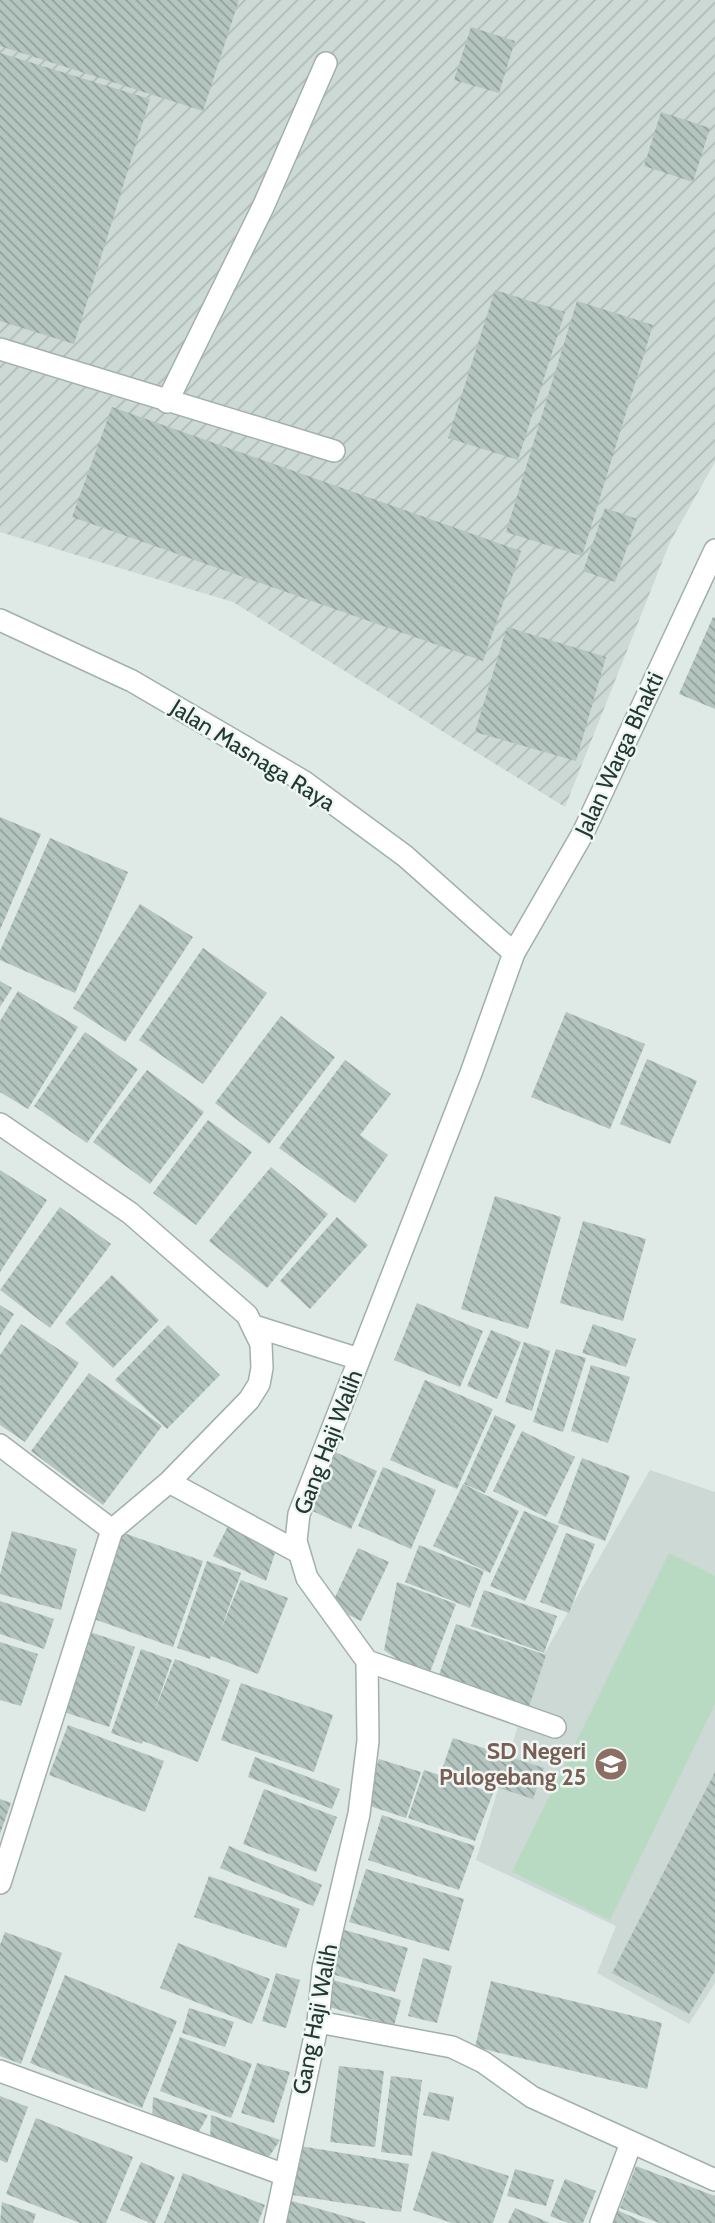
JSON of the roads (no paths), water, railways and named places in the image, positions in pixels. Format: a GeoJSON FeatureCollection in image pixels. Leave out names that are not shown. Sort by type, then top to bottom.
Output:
{"type":"FeatureCollection","features":[{"type":"Feature","properties":{"kind":"street"},"geometry":{"type":"LineString","coordinates":[[167,402],[263,207],[326,63]]}},
{"type":"Feature","properties":{"kind":"street"},"geometry":{"type":"LineString","coordinates":[[0,349],[334,451]]}},
{"type":"Feature","properties":{"kind":"street","name":"Jalan Warga Bhakti"},"geometry":{"type":"LineString","coordinates":[[514,953],[583,833],[715,550]]}},
{"type":"Feature","properties":{"kind":"street","name":"Jalan Masnaga Raya"},"geometry":{"type":"LineString","coordinates":[[0,620],[132,681],[303,781],[405,856],[514,953]]}},
{"type":"Feature","properties":{"kind":"street","name":"Gang Haji Walih"},"geometry":{"type":"LineString","coordinates":[[275,2223],[318,2022],[323,1969],[359,1814],[368,1741],[367,1661],[307,1578],[298,1552],[296,1532],[299,1514],[471,1073],[514,953]]}},
{"type":"Feature","properties":{"kind":"street"},"geometry":{"type":"LineString","coordinates":[[0,1124],[130,1213],[247,1315],[261,1344],[262,1368],[259,1384],[249,1400],[169,1482],[112,1530],[0,1883]]}},
{"type":"Feature","properties":{"kind":"street"},"geometry":{"type":"LineString","coordinates":[[254,1326],[359,1359]]}},
{"type":"Feature","properties":{"kind":"street"},"geometry":{"type":"LineString","coordinates":[[0,1445],[112,1530]]}},
{"type":"Feature","properties":{"kind":"street"},"geometry":{"type":"LineString","coordinates":[[169,1482],[298,1552]]}},
{"type":"Feature","properties":{"kind":"street"},"geometry":{"type":"LineString","coordinates":[[367,1661],[555,1727]]}},
{"type":"Feature","properties":{"kind":"street"},"geometry":{"type":"LineString","coordinates":[[318,2022],[452,2046],[483,2062],[532,2097],[715,2180]]}},
{"type":"Feature","properties":{"kind":"street"},"geometry":{"type":"LineString","coordinates":[[0,2071],[285,2175]]}},
{"type":"Feature","properties":{"kind":"street"},"geometry":{"type":"LineString","coordinates":[[601,2223],[631,2143]]}},
{"type":"Feature","properties":{"kind":"place","name":"SD Negeri Pulogebang 25"},"geometry":{"type":"Point","coordinates":[611,1764]}}]}
